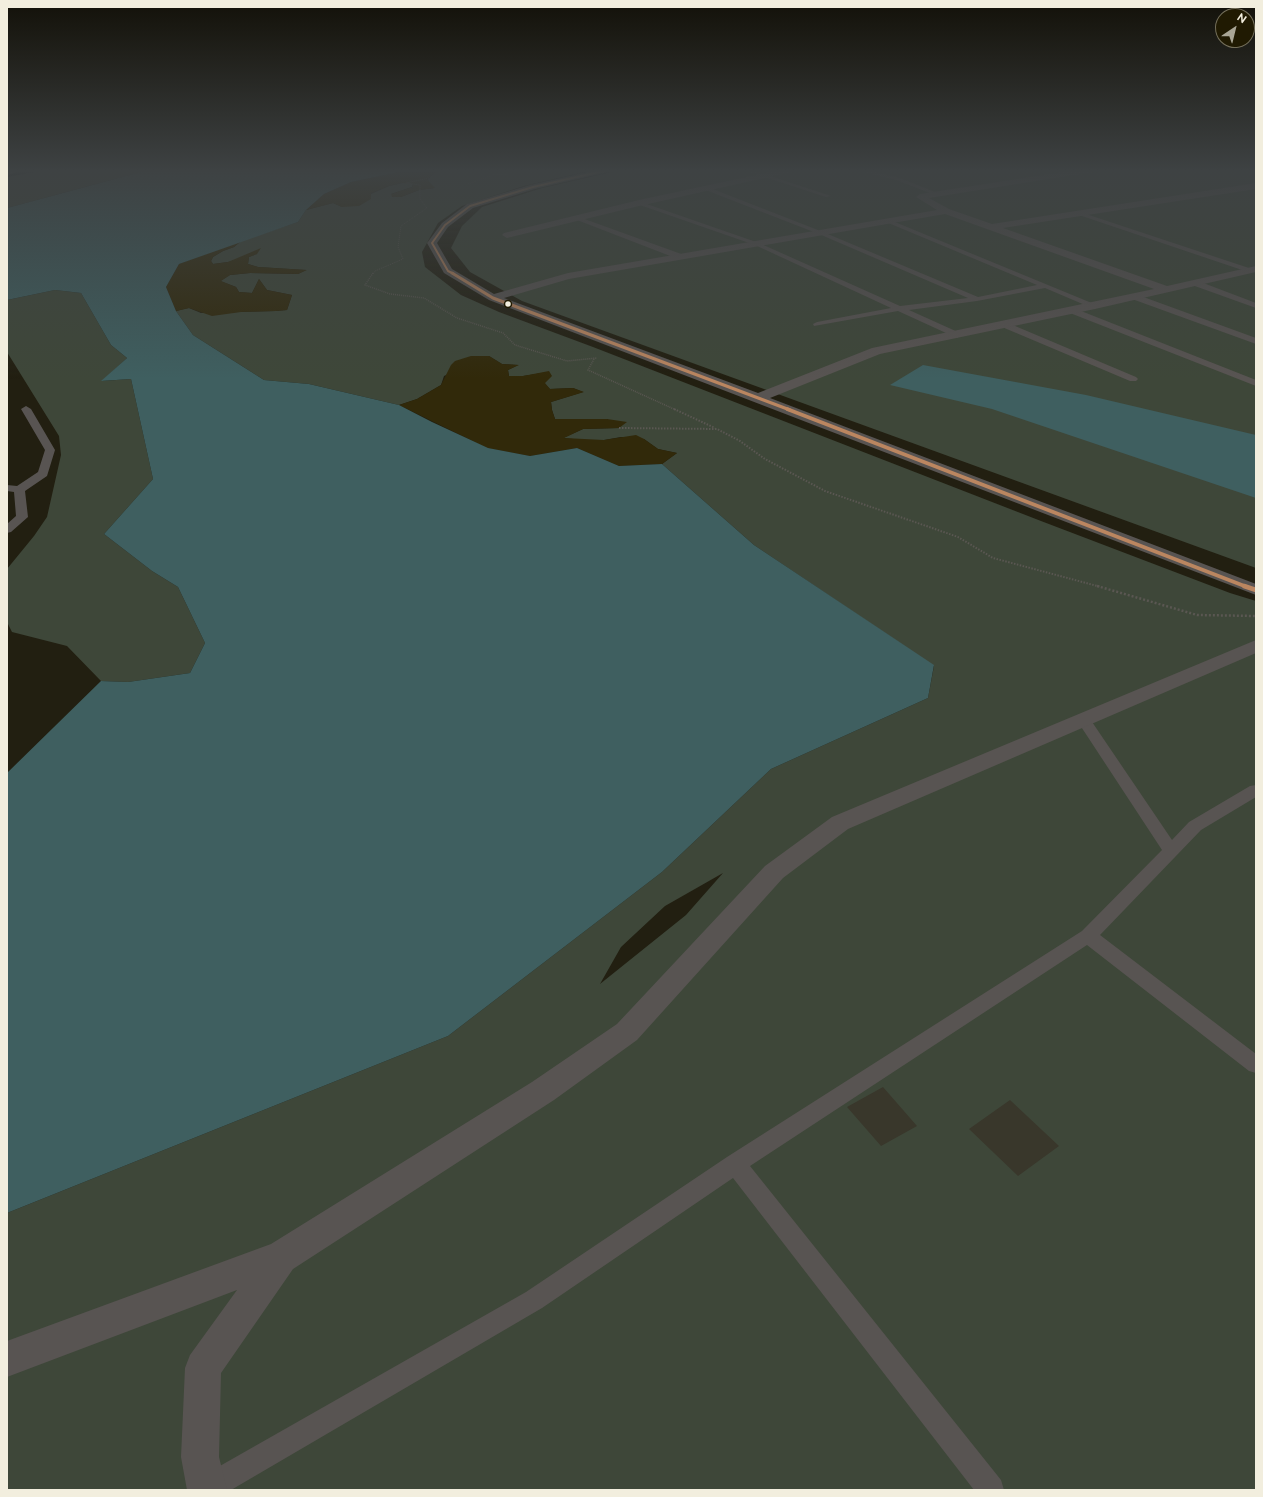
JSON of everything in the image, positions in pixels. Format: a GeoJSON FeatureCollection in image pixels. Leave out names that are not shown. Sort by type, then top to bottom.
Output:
{"type":"FeatureCollection","features":[{"type":"Feature","properties":{"kind":"street"},"geometry":{"type":"LineString","coordinates":[[435,239],[432,243],[448,271],[493,298],[758,398],[1256,590]]}},
{"type":"Feature","properties":{"kind":"street"},"geometry":{"type":"LineString","coordinates":[[493,298],[568,276],[787,239]]}},
{"type":"Feature","properties":{"kind":"street"},"geometry":{"type":"LineString","coordinates":[[1022,239],[1167,290]]}},
{"type":"Feature","properties":{"kind":"street"},"geometry":{"type":"LineString","coordinates":[[758,398],[876,351],[1074,311],[1253,270]]}},
{"type":"Feature","properties":{"kind":"street"},"geometry":{"type":"LineString","coordinates":[[7,1360],[281,1256],[543,1091],[627,1032],[774,872],[840,823],[1256,646]]}},
{"type":"Feature","properties":{"kind":"street"},"geometry":{"type":"LineString","coordinates":[[207,1489],[200,1457],[203,1368],[281,1256]]}},
{"type":"Feature","properties":{"kind":"lane"},"geometry":{"type":"LineString","coordinates":[[632,239],[681,257]]}},
{"type":"Feature","properties":{"kind":"lane"},"geometry":{"type":"LineString","coordinates":[[742,239],[757,244],[957,335]]}},
{"type":"Feature","properties":{"kind":"lane"},"geometry":{"type":"LineString","coordinates":[[835,239],[977,299]]}},
{"type":"Feature","properties":{"kind":"lane"},"geometry":{"type":"LineString","coordinates":[[931,239],[1096,306]]}},
{"type":"Feature","properties":{"kind":"lane"},"geometry":{"type":"LineString","coordinates":[[1157,239],[1253,270]]}},
{"type":"Feature","properties":{"kind":"lane"},"geometry":{"type":"LineString","coordinates":[[1195,283],[1256,306]]}},
{"type":"Feature","properties":{"kind":"lane"},"geometry":{"type":"LineString","coordinates":[[817,324],[898,308],[977,299],[1044,286]]}},
{"type":"Feature","properties":{"kind":"lane"},"geometry":{"type":"LineString","coordinates":[[1135,297],[1256,341]]}},
{"type":"Feature","properties":{"kind":"lane"},"geometry":{"type":"LineString","coordinates":[[1074,311],[1256,383]]}},
{"type":"Feature","properties":{"kind":"lane"},"geometry":{"type":"LineString","coordinates":[[1005,325],[1133,379]]}},
{"type":"Feature","properties":{"kind":"lane"},"geometry":{"type":"LineString","coordinates":[[7,488],[19,490],[43,474],[50,450],[26,410]]}},
{"type":"Feature","properties":{"kind":"lane"},"geometry":{"type":"LineString","coordinates":[[7,530],[22,518],[19,490]]}},
{"type":"Feature","properties":{"kind":"lane"},"geometry":{"type":"LineString","coordinates":[[1083,719],[1171,851]]}},
{"type":"Feature","properties":{"kind":"lane"},"geometry":{"type":"LineString","coordinates":[[207,1489],[534,1300],[735,1164],[1088,936],[1195,826],[1256,790]]}},
{"type":"Feature","properties":{"kind":"lane"},"geometry":{"type":"LineString","coordinates":[[1088,936],[1256,1065]]}},
{"type":"Feature","properties":{"kind":"lane"},"geometry":{"type":"LineString","coordinates":[[735,1164],[991,1490]]}},
{"type":"Feature","properties":{"kind":"path"},"geometry":{"type":"LineString","coordinates":[[595,359],[588,370],[717,429],[765,459],[825,491],[958,537],[993,558],[1100,586],[1197,615],[1256,616]]}},
{"type":"Feature","properties":{"kind":"path"},"geometry":{"type":"LineString","coordinates":[[619,428],[717,429]]}},
{"type":"Feature","properties":{"kind":"green space"},"geometry":{"type":"Polygon","coordinates":[[[247,239],[429,239],[422,252],[425,267],[461,295],[499,312],[1041,521],[1230,593],[1256,601],[1256,1490],[7,1490],[7,1213],[448,1036],[662,872],[771,769],[928,698],[934,666],[754,545],[662,464],[677,453],[658,449],[644,439],[621,437],[604,440],[583,440],[563,438],[583,429],[619,428],[607,419],[555,419],[551,402],[583,392],[573,388],[550,389],[544,383],[549,372],[523,376],[509,376],[508,370],[518,365],[502,364],[489,356],[444,376],[441,385],[417,399],[399,405],[309,384],[264,380],[193,335],[176,311],[189,308],[201,313],[287,310],[292,295],[267,290],[259,279],[252,293],[239,292],[236,287],[220,281],[230,275],[250,273],[298,274],[306,270],[258,267],[248,264],[249,257],[257,254],[228,262],[213,264],[211,261],[213,257],[234,247],[241,241],[247,239]],[[723,873],[665,906],[621,947],[600,984],[686,915],[723,873]]]}},
{"type":"Feature","properties":{"kind":"green space"},"geometry":{"type":"Polygon","coordinates":[[[456,239],[1256,239],[1256,568],[522,301],[470,272],[451,248],[456,239]]]}},
{"type":"Feature","properties":{"kind":"green space"},"geometry":{"type":"Polygon","coordinates":[[[55,290],[81,293],[111,345],[127,358],[102,381],[131,379],[153,479],[104,534],[152,571],[178,587],[205,643],[190,673],[128,682],[101,681],[67,646],[12,632],[7,622],[7,569],[34,536],[47,517],[61,455],[59,436],[7,352],[7,300],[55,290]]]}},
{"type":"Feature","properties":{"kind":"sand"},"geometry":{"type":"Polygon","coordinates":[[[241,241],[234,247],[213,257],[211,261],[213,264],[228,262],[261,248],[257,254],[249,257],[248,264],[258,267],[307,270],[298,274],[250,273],[230,275],[221,281],[236,287],[239,292],[252,293],[259,279],[267,290],[292,295],[287,310],[241,312],[212,316],[189,308],[176,311],[166,287],[179,264],[241,241]]]}},
{"type":"Feature","properties":{"kind":"sand"},"geometry":{"type":"Polygon","coordinates":[[[471,356],[489,356],[502,364],[519,365],[508,370],[509,376],[523,376],[549,371],[552,376],[545,383],[550,389],[573,388],[584,392],[551,402],[555,419],[607,419],[627,422],[619,428],[583,429],[564,438],[604,440],[636,435],[658,449],[677,453],[662,464],[619,466],[577,448],[530,456],[487,448],[399,405],[417,399],[441,385],[451,365],[455,361],[471,356]]]}},
{"type":"Feature","properties":{"kind":"water"},"geometry":{"type":"Polygon","coordinates":[[[7,239],[250,239],[179,264],[166,287],[176,311],[193,335],[264,380],[309,384],[399,405],[488,448],[530,456],[577,448],[619,466],[662,464],[754,545],[934,665],[928,698],[771,769],[662,872],[448,1036],[7,1213],[7,773],[101,681],[128,682],[190,673],[205,643],[178,587],[152,571],[104,534],[153,479],[131,379],[101,381],[127,358],[111,345],[81,293],[55,290],[7,300],[7,239]]]}},
{"type":"Feature","properties":{"kind":"water"},"geometry":{"type":"Polygon","coordinates":[[[923,365],[1086,395],[1256,435],[1256,498],[992,409],[890,385],[923,365]]]}},
{"type":"Feature","properties":{"kind":"building"},"geometry":{"type":"Polygon","coordinates":[[[883,1087],[917,1126],[881,1146],[847,1107],[883,1087]]]}},
{"type":"Feature","properties":{"kind":"building"},"geometry":{"type":"Polygon","coordinates":[[[1010,1100],[1059,1146],[1018,1176],[969,1129],[1010,1100]]]}},
{"type":"Feature","properties":{"kind":"transit line"},"geometry":{"type":"LineString","coordinates":[[435,239],[432,243],[448,271],[493,298],[758,398],[1256,590]]}}]}
